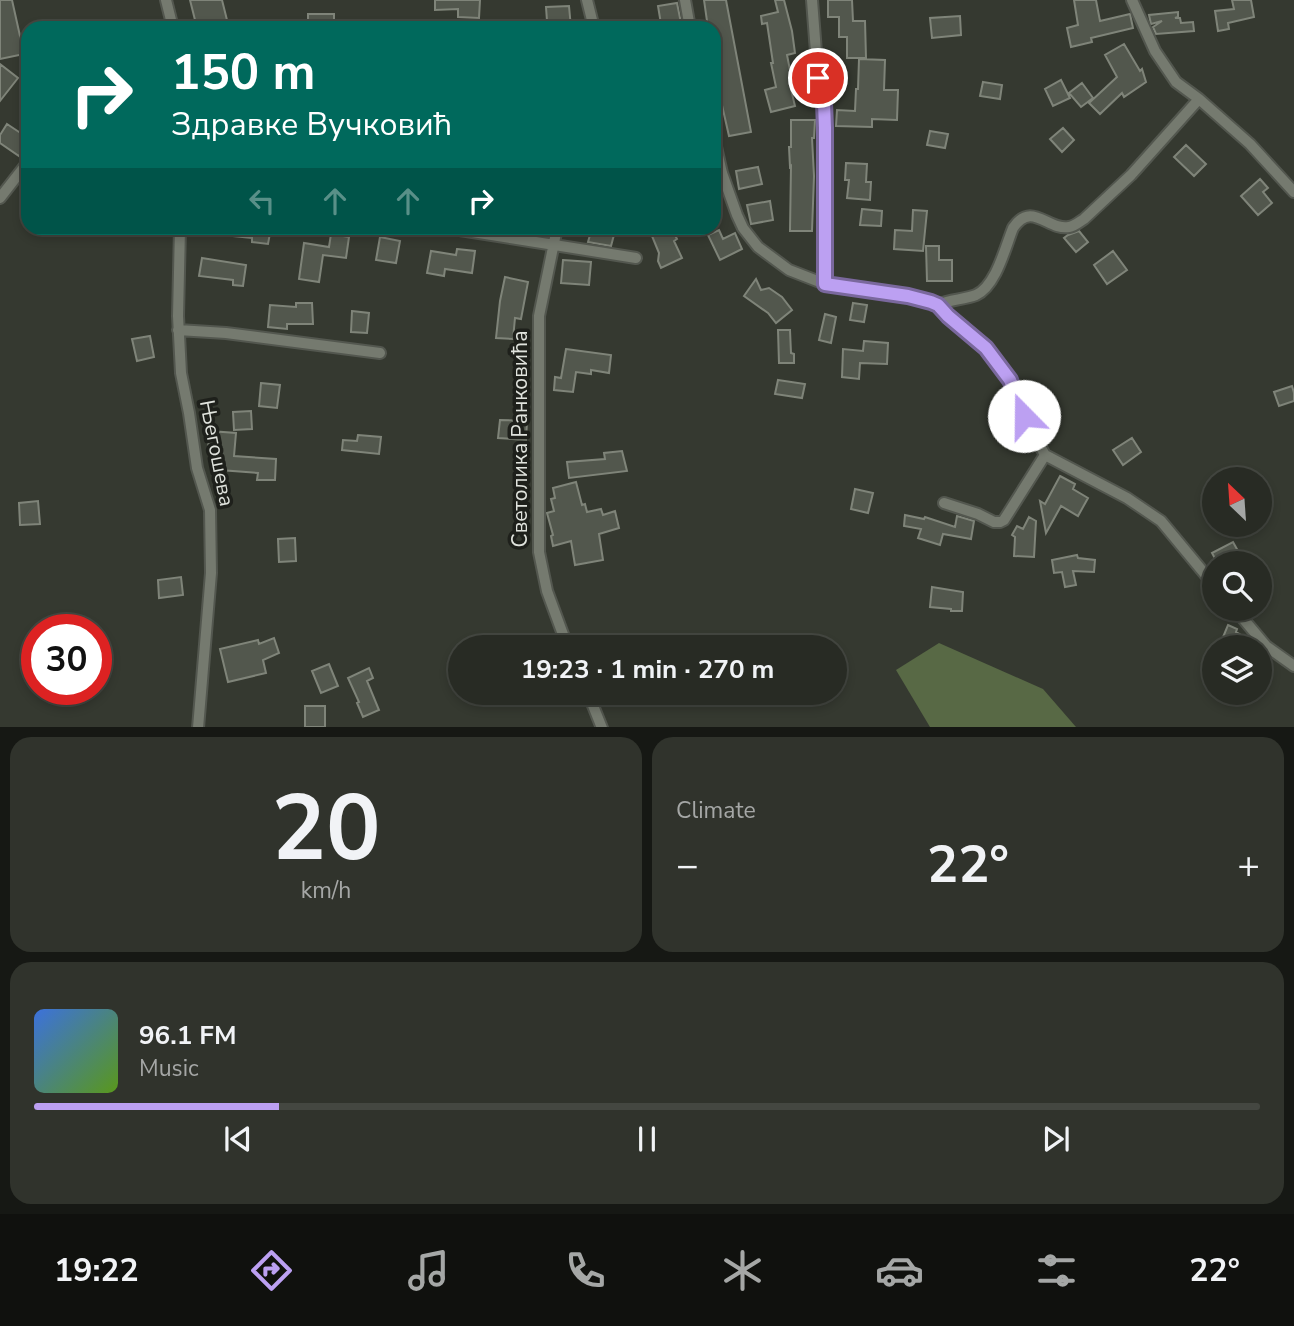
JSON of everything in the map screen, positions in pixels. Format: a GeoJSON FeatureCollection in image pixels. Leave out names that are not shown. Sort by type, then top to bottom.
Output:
{"type":"FeatureCollection","features":[{"type":"Feature","properties":{"kind":"street"},"geometry":{"type":"LineString","coordinates":[[166,0],[171,21]]}},
{"type":"Feature","properties":{"kind":"street"},"geometry":{"type":"LineString","coordinates":[[587,0],[592,21]]}},
{"type":"Feature","properties":{"kind":"street"},"geometry":{"type":"LineString","coordinates":[[685,0],[689,21]]}},
{"type":"Feature","properties":{"kind":"street"},"geometry":{"type":"LineString","coordinates":[[812,0],[818,78],[824,103],[825,284]]}},
{"type":"Feature","properties":{"kind":"street"},"geometry":{"type":"LineString","coordinates":[[1132,0],[1155,51],[1176,82],[1251,144],[1294,192]]}},
{"type":"Feature","properties":{"kind":"street"},"geometry":{"type":"LineString","coordinates":[[938,305],[973,296],[987,288],[1013,228],[1024,218],[1033,216],[1045,219],[1063,228],[1076,225],[1131,175],[1199,99]]}},
{"type":"Feature","properties":{"kind":"street"},"geometry":{"type":"LineString","coordinates":[[721,169],[743,228],[758,247],[789,270],[825,284],[908,296],[938,305],[986,348],[1010,380],[1045,455],[1127,498],[1161,521],[1202,571]]}},
{"type":"Feature","properties":{"kind":"street"},"geometry":{"type":"LineString","coordinates":[[0,198],[21,171]]}},
{"type":"Feature","properties":{"kind":"street","name":"Његошева"},"geometry":{"type":"LineString","coordinates":[[180,235],[178,330],[181,373],[197,468],[210,510],[211,573],[198,727]]}},
{"type":"Feature","properties":{"kind":"street"},"geometry":{"type":"LineString","coordinates":[[488,235],[636,258]]}},
{"type":"Feature","properties":{"kind":"street","name":"Светолика Ранковића"},"geometry":{"type":"LineString","coordinates":[[554,235],[539,316],[539,552],[547,591],[563,635]]}},
{"type":"Feature","properties":{"kind":"street"},"geometry":{"type":"LineString","coordinates":[[178,330],[226,333],[380,353]]}},
{"type":"Feature","properties":{"kind":"street"},"geometry":{"type":"LineString","coordinates":[[944,503],[1000,522],[1004,520],[1045,455]]}},
{"type":"Feature","properties":{"kind":"street"},"geometry":{"type":"LineString","coordinates":[[1245,621],[1266,646],[1294,666]]}},
{"type":"Feature","properties":{"kind":"street"},"geometry":{"type":"LineString","coordinates":[[593,705],[602,727]]}},
{"type":"Feature","properties":{"kind":"green space"},"geometry":{"type":"Polygon","coordinates":[[[939,643],[1043,689],[1076,727],[930,727],[896,670],[939,643]]]}},
{"type":"Feature","properties":{"kind":"building"},"geometry":{"type":"Polygon","coordinates":[[[0,0],[12,0],[21,40],[21,55],[0,59],[0,0]]]}},
{"type":"Feature","properties":{"kind":"building"},"geometry":{"type":"Polygon","coordinates":[[[190,0],[222,0],[227,21],[195,21],[190,0]]]}},
{"type":"Feature","properties":{"kind":"building"},"geometry":{"type":"Polygon","coordinates":[[[435,0],[480,0],[479,18],[458,17],[458,9],[435,10],[435,0]]]}},
{"type":"Feature","properties":{"kind":"building"},"geometry":{"type":"Polygon","coordinates":[[[704,0],[726,0],[751,132],[729,136],[721,101],[721,21],[707,21],[704,0]]]}},
{"type":"Feature","properties":{"kind":"building"},"geometry":{"type":"Polygon","coordinates":[[[775,0],[784,0],[792,31],[795,53],[787,55],[795,106],[771,112],[765,90],[776,87],[767,23],[762,24],[761,16],[778,12],[775,0]]]}},
{"type":"Feature","properties":{"kind":"building"},"geometry":{"type":"Polygon","coordinates":[[[828,0],[852,0],[853,21],[865,21],[866,58],[847,58],[847,37],[839,37],[839,17],[828,17],[828,0]]]}},
{"type":"Feature","properties":{"kind":"building"},"geometry":{"type":"Polygon","coordinates":[[[1074,0],[1096,0],[1100,21],[1130,14],[1133,28],[1091,38],[1092,42],[1071,47],[1067,28],[1078,25],[1074,0]]]}},
{"type":"Feature","properties":{"kind":"building"},"geometry":{"type":"Polygon","coordinates":[[[1232,0],[1251,0],[1254,17],[1228,23],[1229,29],[1218,31],[1215,11],[1234,9],[1232,0]]]}},
{"type":"Feature","properties":{"kind":"building"},"geometry":{"type":"Polygon","coordinates":[[[677,3],[681,21],[660,21],[658,6],[677,3]]]}},
{"type":"Feature","properties":{"kind":"building"},"geometry":{"type":"Polygon","coordinates":[[[569,6],[570,21],[547,21],[546,7],[569,6]]]}},
{"type":"Feature","properties":{"kind":"building"},"geometry":{"type":"Polygon","coordinates":[[[1178,12],[1178,17],[1175,18],[1180,18],[1181,23],[1193,22],[1194,31],[1156,34],[1153,27],[1162,21],[1151,24],[1149,15],[1178,12]]]}},
{"type":"Feature","properties":{"kind":"building"},"geometry":{"type":"Polygon","coordinates":[[[308,14],[334,14],[334,21],[308,21],[308,14]]]}},
{"type":"Feature","properties":{"kind":"building"},"geometry":{"type":"Polygon","coordinates":[[[960,16],[961,35],[932,38],[930,18],[960,16]]]}},
{"type":"Feature","properties":{"kind":"building"},"geometry":{"type":"Polygon","coordinates":[[[1124,44],[1140,71],[1142,69],[1146,82],[1124,97],[1122,93],[1100,114],[1089,103],[1117,77],[1105,55],[1124,44]]]}},
{"type":"Feature","properties":{"kind":"building"},"geometry":{"type":"Polygon","coordinates":[[[859,59],[885,60],[884,90],[898,90],[897,120],[872,119],[872,127],[836,126],[837,110],[855,111],[859,59]]]}},
{"type":"Feature","properties":{"kind":"building"},"geometry":{"type":"Polygon","coordinates":[[[0,64],[18,78],[0,101],[0,64]]]}},
{"type":"Feature","properties":{"kind":"building"},"geometry":{"type":"Polygon","coordinates":[[[1061,80],[1070,98],[1053,106],[1045,89],[1061,80]]]}},
{"type":"Feature","properties":{"kind":"building"},"geometry":{"type":"Polygon","coordinates":[[[983,82],[1002,85],[1000,99],[980,96],[983,82]]]}},
{"type":"Feature","properties":{"kind":"building"},"geometry":{"type":"Polygon","coordinates":[[[1082,83],[1093,98],[1081,107],[1069,93],[1082,83]]]}},
{"type":"Feature","properties":{"kind":"building"},"geometry":{"type":"Polygon","coordinates":[[[791,120],[815,120],[812,138],[812,231],[790,231],[791,120]]]}},
{"type":"Feature","properties":{"kind":"building"},"geometry":{"type":"Polygon","coordinates":[[[7,124],[21,133],[19,156],[0,143],[0,135],[7,124]]]}},
{"type":"Feature","properties":{"kind":"building"},"geometry":{"type":"Polygon","coordinates":[[[1063,128],[1074,140],[1062,152],[1050,139],[1063,128]]]}},
{"type":"Feature","properties":{"kind":"building"},"geometry":{"type":"Polygon","coordinates":[[[930,131],[948,134],[945,148],[927,145],[930,131]]]}},
{"type":"Feature","properties":{"kind":"building"},"geometry":{"type":"Polygon","coordinates":[[[1186,145],[1206,164],[1194,176],[1174,157],[1186,145]]]}},
{"type":"Feature","properties":{"kind":"building"},"geometry":{"type":"Polygon","coordinates":[[[846,163],[867,164],[866,182],[871,182],[870,200],[847,198],[849,180],[845,180],[846,163]]]}},
{"type":"Feature","properties":{"kind":"building"},"geometry":{"type":"Polygon","coordinates":[[[758,167],[762,184],[739,189],[736,171],[758,167]]]}},
{"type":"Feature","properties":{"kind":"building"},"geometry":{"type":"Polygon","coordinates":[[[1260,179],[1268,188],[1263,192],[1272,203],[1258,215],[1241,196],[1260,179]]]}},
{"type":"Feature","properties":{"kind":"building"},"geometry":{"type":"Polygon","coordinates":[[[770,201],[773,220],[751,224],[747,205],[770,201]]]}},
{"type":"Feature","properties":{"kind":"building"},"geometry":{"type":"Polygon","coordinates":[[[862,209],[882,211],[881,226],[860,225],[862,209]]]}},
{"type":"Feature","properties":{"kind":"building"},"geometry":{"type":"Polygon","coordinates":[[[913,210],[927,211],[923,251],[894,249],[895,230],[912,231],[913,210]]]}},
{"type":"Feature","properties":{"kind":"building"},"geometry":{"type":"Polygon","coordinates":[[[1079,231],[1088,242],[1076,252],[1064,238],[1079,231]]]}},
{"type":"Feature","properties":{"kind":"building"},"geometry":{"type":"Polygon","coordinates":[[[735,233],[742,249],[720,260],[708,235],[721,234],[723,239],[735,233]]]}},
{"type":"Feature","properties":{"kind":"building"},"geometry":{"type":"Polygon","coordinates":[[[224,235],[270,235],[268,244],[252,242],[252,238],[224,235]]]}},
{"type":"Feature","properties":{"kind":"building"},"geometry":{"type":"Polygon","coordinates":[[[331,235],[349,237],[346,258],[323,255],[319,282],[299,279],[304,243],[329,247],[331,235]]]}},
{"type":"Feature","properties":{"kind":"building"},"geometry":{"type":"Polygon","coordinates":[[[590,235],[614,235],[611,246],[588,242],[590,235]]]}},
{"type":"Feature","properties":{"kind":"building"},"geometry":{"type":"Polygon","coordinates":[[[675,235],[677,239],[674,241],[682,258],[661,268],[659,253],[652,236],[675,235]]]}},
{"type":"Feature","properties":{"kind":"building"},"geometry":{"type":"Polygon","coordinates":[[[380,237],[400,241],[396,263],[376,260],[380,237]]]}},
{"type":"Feature","properties":{"kind":"building"},"geometry":{"type":"Polygon","coordinates":[[[926,246],[939,246],[939,260],[952,260],[952,281],[927,281],[926,246]]]}},
{"type":"Feature","properties":{"kind":"building"},"geometry":{"type":"Polygon","coordinates":[[[457,249],[475,251],[472,273],[445,269],[444,276],[427,273],[431,251],[456,255],[457,249]]]}},
{"type":"Feature","properties":{"kind":"building"},"geometry":{"type":"Polygon","coordinates":[[[1113,251],[1127,270],[1107,284],[1094,265],[1113,251]]]}},
{"type":"Feature","properties":{"kind":"building"},"geometry":{"type":"Polygon","coordinates":[[[202,258],[246,265],[243,286],[233,285],[233,280],[199,276],[202,258]]]}},
{"type":"Feature","properties":{"kind":"building"},"geometry":{"type":"Polygon","coordinates":[[[563,260],[591,262],[589,285],[561,283],[563,260]]]}},
{"type":"Feature","properties":{"kind":"building"},"geometry":{"type":"Polygon","coordinates":[[[505,277],[528,282],[521,319],[515,318],[513,339],[496,338],[505,277]]]}},
{"type":"Feature","properties":{"kind":"building"},"geometry":{"type":"Polygon","coordinates":[[[756,279],[761,290],[769,288],[782,297],[792,310],[776,323],[768,313],[744,296],[756,279]]]}},
{"type":"Feature","properties":{"kind":"building"},"geometry":{"type":"Polygon","coordinates":[[[296,303],[312,303],[313,324],[287,324],[287,329],[268,327],[270,305],[296,307],[296,303]]]}},
{"type":"Feature","properties":{"kind":"building"},"geometry":{"type":"Polygon","coordinates":[[[853,303],[867,305],[864,322],[850,320],[853,303]]]}},
{"type":"Feature","properties":{"kind":"building"},"geometry":{"type":"Polygon","coordinates":[[[352,311],[369,313],[367,333],[351,332],[352,311]]]}},
{"type":"Feature","properties":{"kind":"building"},"geometry":{"type":"Polygon","coordinates":[[[825,314],[836,317],[831,343],[819,340],[825,314]]]}},
{"type":"Feature","properties":{"kind":"building"},"geometry":{"type":"Polygon","coordinates":[[[778,330],[790,330],[794,363],[779,363],[778,330]]]}},
{"type":"Feature","properties":{"kind":"building"},"geometry":{"type":"Polygon","coordinates":[[[150,336],[154,357],[137,361],[132,339],[150,336]]]}},
{"type":"Feature","properties":{"kind":"building"},"geometry":{"type":"Polygon","coordinates":[[[864,341],[888,343],[887,364],[860,363],[859,379],[842,377],[843,349],[863,351],[864,341]]]}},
{"type":"Feature","properties":{"kind":"building"},"geometry":{"type":"Polygon","coordinates":[[[566,349],[611,355],[609,373],[591,370],[591,374],[576,372],[573,392],[554,390],[555,377],[561,378],[566,349]]]}},
{"type":"Feature","properties":{"kind":"building"},"geometry":{"type":"Polygon","coordinates":[[[778,380],[805,384],[802,398],[775,394],[778,380]]]}},
{"type":"Feature","properties":{"kind":"building"},"geometry":{"type":"Polygon","coordinates":[[[261,383],[280,385],[277,408],[259,406],[261,383]]]}},
{"type":"Feature","properties":{"kind":"building"},"geometry":{"type":"Polygon","coordinates":[[[1292,386],[1294,401],[1279,406],[1274,392],[1292,386]]]}},
{"type":"Feature","properties":{"kind":"building"},"geometry":{"type":"Polygon","coordinates":[[[251,411],[252,429],[234,430],[233,412],[251,411]]]}},
{"type":"Feature","properties":{"kind":"building"},"geometry":{"type":"Polygon","coordinates":[[[500,420],[527,421],[526,440],[498,438],[500,420]]]}},
{"type":"Feature","properties":{"kind":"building"},"geometry":{"type":"Polygon","coordinates":[[[210,431],[236,433],[234,456],[276,459],[275,480],[257,480],[258,473],[220,470],[222,448],[208,447],[210,431]]]}},
{"type":"Feature","properties":{"kind":"building"},"geometry":{"type":"Polygon","coordinates":[[[358,435],[381,437],[379,454],[342,450],[343,440],[357,441],[358,435]]]}},
{"type":"Feature","properties":{"kind":"building"},"geometry":{"type":"Polygon","coordinates":[[[1132,438],[1141,452],[1123,465],[1113,450],[1132,438]]]}},
{"type":"Feature","properties":{"kind":"building"},"geometry":{"type":"Polygon","coordinates":[[[622,451],[627,471],[569,478],[567,462],[605,459],[604,453],[622,451]]]}},
{"type":"Feature","properties":{"kind":"building"},"geometry":{"type":"Polygon","coordinates":[[[1060,476],[1075,484],[1073,489],[1088,498],[1078,516],[1061,506],[1046,533],[1040,501],[1045,504],[1060,476]]]}},
{"type":"Feature","properties":{"kind":"building"},"geometry":{"type":"Polygon","coordinates":[[[576,482],[582,505],[585,504],[587,512],[601,509],[603,515],[615,511],[619,528],[599,534],[603,560],[575,565],[571,541],[553,546],[547,513],[554,511],[551,499],[555,498],[553,488],[576,482]]]}},
{"type":"Feature","properties":{"kind":"building"},"geometry":{"type":"Polygon","coordinates":[[[855,489],[873,493],[868,513],[851,509],[855,489]]]}},
{"type":"Feature","properties":{"kind":"building"},"geometry":{"type":"Polygon","coordinates":[[[38,501],[40,524],[20,525],[19,503],[38,501]]]}},
{"type":"Feature","properties":{"kind":"building"},"geometry":{"type":"Polygon","coordinates":[[[905,515],[925,517],[955,527],[957,516],[974,521],[971,539],[943,534],[940,545],[918,538],[921,529],[904,526],[905,515]]]}},
{"type":"Feature","properties":{"kind":"building"},"geometry":{"type":"Polygon","coordinates":[[[1029,517],[1036,521],[1034,557],[1014,556],[1015,537],[1012,535],[1017,526],[1023,529],[1029,517]]]}},
{"type":"Feature","properties":{"kind":"building"},"geometry":{"type":"Polygon","coordinates":[[[295,538],[296,561],[279,562],[278,539],[295,538]]]}},
{"type":"Feature","properties":{"kind":"building"},"geometry":{"type":"Polygon","coordinates":[[[1233,542],[1238,551],[1216,551],[1233,542]]]}},
{"type":"Feature","properties":{"kind":"building"},"geometry":{"type":"Polygon","coordinates":[[[1077,555],[1078,558],[1095,560],[1094,572],[1073,571],[1076,585],[1065,587],[1062,572],[1054,573],[1052,560],[1077,555]]]}},
{"type":"Feature","properties":{"kind":"building"},"geometry":{"type":"Polygon","coordinates":[[[181,577],[183,595],[159,598],[158,580],[181,577]]]}},
{"type":"Feature","properties":{"kind":"building"},"geometry":{"type":"Polygon","coordinates":[[[932,587],[963,592],[962,611],[930,607],[932,587]]]}},
{"type":"Feature","properties":{"kind":"building"},"geometry":{"type":"Polygon","coordinates":[[[1228,625],[1237,629],[1236,632],[1241,635],[1224,635],[1228,625]]]}},
{"type":"Feature","properties":{"kind":"building"},"geometry":{"type":"Polygon","coordinates":[[[274,638],[279,653],[263,660],[266,673],[228,682],[220,649],[258,640],[259,644],[274,638]]]}},
{"type":"Feature","properties":{"kind":"building"},"geometry":{"type":"Polygon","coordinates":[[[329,664],[338,686],[321,693],[312,671],[329,664]]]}},
{"type":"Feature","properties":{"kind":"building"},"geometry":{"type":"Polygon","coordinates":[[[369,668],[373,678],[367,681],[379,710],[363,717],[348,678],[369,668]]]}},
{"type":"Feature","properties":{"kind":"building"},"geometry":{"type":"Polygon","coordinates":[[[305,706],[325,706],[325,727],[305,727],[305,706]]]}},
{"type":"Feature","properties":{"kind":"route"},"geometry":{"type":"LineString","coordinates":[[818,78],[824,103],[825,128],[825,284],[908,296],[938,305],[986,348],[1010,380],[1024,416]]}}]}
